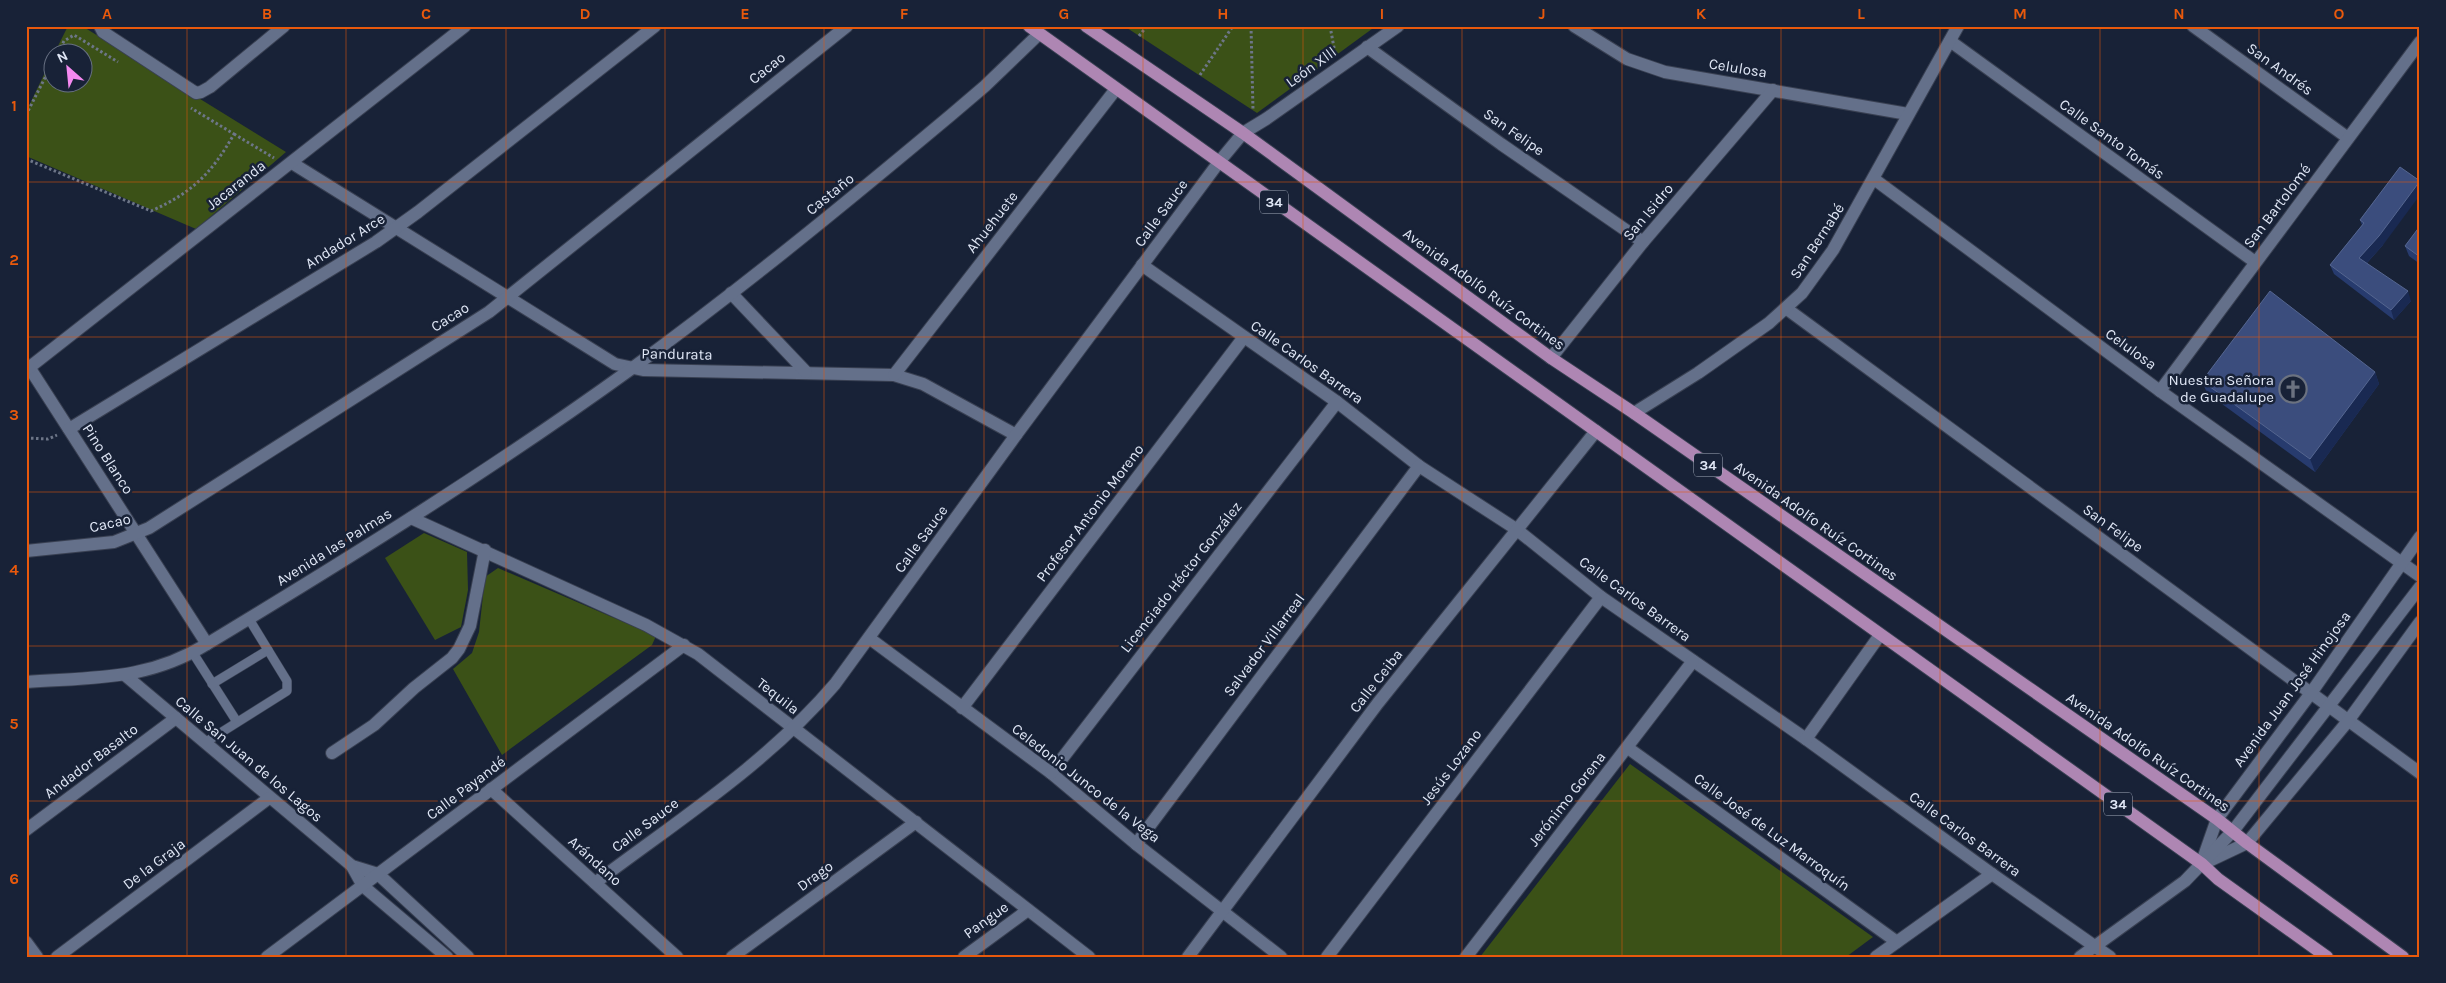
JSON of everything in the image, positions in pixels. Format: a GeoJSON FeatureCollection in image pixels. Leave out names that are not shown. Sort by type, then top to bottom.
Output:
{"type":"FeatureCollection","features":[{"type":"Feature","properties":{"kind":"main road","name":"Avenida Adolfo Ruíz Cortines"},"geometry":{"type":"LineString","coordinates":[[1086,26],[1243,133],[1551,358],[1634,413],[2217,819],[2247,844],[2403,957]]}},
{"type":"Feature","properties":{"kind":"main road","name":"34"},"geometry":{"type":"LineString","coordinates":[[1034,30],[2202,864],[2218,879],[2328,957]]}},
{"type":"Feature","properties":{"kind":"street"},"geometry":{"type":"LineString","coordinates":[[100,26],[103,32],[192,91],[201,92],[284,26]]}},
{"type":"Feature","properties":{"kind":"street","name":"Jacaranda"},"geometry":{"type":"LineString","coordinates":[[28,368],[465,26]]}},
{"type":"Feature","properties":{"kind":"street","name":"Andador Arce"},"geometry":{"type":"LineString","coordinates":[[69,429],[396,228],[655,26]]}},
{"type":"Feature","properties":{"kind":"street","name":"Cacao"},"geometry":{"type":"LineString","coordinates":[[26,551],[114,542],[137,534],[481,317],[847,26]]}},
{"type":"Feature","properties":{"kind":"street","name":"León Xlll"},"geometry":{"type":"LineString","coordinates":[[1219,162],[1243,133],[1398,26]]}},
{"type":"Feature","properties":{"kind":"street","name":"Celulosa"},"geometry":{"type":"LineString","coordinates":[[1574,26],[1621,56],[1644,67],[1698,79],[1908,114]]}},
{"type":"Feature","properties":{"kind":"street","name":"San Bernabé"},"geometry":{"type":"LineString","coordinates":[[1634,413],[1698,373],[1786,309],[1817,276],[1874,179],[1958,26]]}},
{"type":"Feature","properties":{"kind":"street","name":"San Andrés"},"geometry":{"type":"LineString","coordinates":[[2193,26],[2348,138]]}},
{"type":"Feature","properties":{"kind":"street","name":"Castaño"},"geometry":{"type":"LineString","coordinates":[[632,369],[732,293],[958,109],[1015,58],[1034,30]]}},
{"type":"Feature","properties":{"kind":"street","name":"Calle Santo Tomás"},"geometry":{"type":"LineString","coordinates":[[1950,41],[2256,262]]}},
{"type":"Feature","properties":{"kind":"street","name":"San Bartolomé"},"geometry":{"type":"LineString","coordinates":[[2160,391],[2420,42]]}},
{"type":"Feature","properties":{"kind":"street","name":"San Felipe"},"geometry":{"type":"LineString","coordinates":[[1367,47],[1501,144],[1643,242]]}},
{"type":"Feature","properties":{"kind":"street","name":"Ahuehuete"},"geometry":{"type":"LineString","coordinates":[[894,375],[1116,89]]}},
{"type":"Feature","properties":{"kind":"street","name":"San Isidro"},"geometry":{"type":"LineString","coordinates":[[1551,358],[1643,242],[1773,90]]}},
{"type":"Feature","properties":{"kind":"street","name":"Calle Sauce"},"geometry":{"type":"LineString","coordinates":[[595,883],[736,777],[794,728],[835,684],[1016,434],[1219,162]]}},
{"type":"Feature","properties":{"kind":"street","name":"Pandurata"},"geometry":{"type":"LineString","coordinates":[[290,164],[509,296],[615,364],[632,369],[894,375],[922,384],[1016,434]]}},
{"type":"Feature","properties":{"kind":"street","name":"Celulosa"},"geometry":{"type":"LineString","coordinates":[[1874,179],[2160,391],[2420,576]]}},
{"type":"Feature","properties":{"kind":"street","name":"Calle Carlos Barrera"},"geometry":{"type":"LineString","coordinates":[[1142,265],[1336,402],[1419,466],[1516,529],[1601,596],[1806,739],[2110,957]]}},
{"type":"Feature","properties":{"kind":"street"},"geometry":{"type":"LineString","coordinates":[[732,293],[806,372]]}},
{"type":"Feature","properties":{"kind":"street","name":"San Felipe"},"geometry":{"type":"LineString","coordinates":[[1786,309],[2420,773]]}},
{"type":"Feature","properties":{"kind":"street","name":"Profesor Antonio Moreno"},"geometry":{"type":"LineString","coordinates":[[962,708],[1244,337]]}},
{"type":"Feature","properties":{"kind":"street","name":"Pino Blanco"},"geometry":{"type":"LineString","coordinates":[[28,368],[207,644]]}},
{"type":"Feature","properties":{"kind":"street","name":"Avenida las Palmas"},"geometry":{"type":"LineString","coordinates":[[26,682],[126,676],[157,668],[192,653],[412,518],[632,369]]}},
{"type":"Feature","properties":{"kind":"street","name":"Licenciado Héctor González"},"geometry":{"type":"LineString","coordinates":[[1051,773],[1336,402]]}},
{"type":"Feature","properties":{"kind":"street","name":"Calle Ceiba"},"geometry":{"type":"LineString","coordinates":[[1188,957],[1378,703],[1596,431]]}},
{"type":"Feature","properties":{"kind":"street","name":"Salvador Villarreal"},"geometry":{"type":"LineString","coordinates":[[1136,844],[1419,466]]}},
{"type":"Feature","properties":{"kind":"street","name":"Tequila"},"geometry":{"type":"LineString","coordinates":[[412,518],[646,625],[684,645],[1090,957]]}},
{"type":"Feature","properties":{"kind":"street","name":"Avenida Juan José Hinojosa"},"geometry":{"type":"LineString","coordinates":[[2202,864],[2217,819],[2311,693],[2420,537]]}},
{"type":"Feature","properties":{"kind":"street"},"geometry":{"type":"LineString","coordinates":[[332,753],[374,725],[414,688],[452,658],[467,637],[485,550]]}},
{"type":"Feature","properties":{"kind":"street","name":"Avenida Juan José Hinojosa"},"geometry":{"type":"LineString","coordinates":[[2080,957],[2185,881],[2233,831],[2420,587]]}},
{"type":"Feature","properties":{"kind":"street","name":"Jesús Lozano"},"geometry":{"type":"LineString","coordinates":[[1327,957],[1601,596]]}},
{"type":"Feature","properties":{"kind":"street","name":"Avenida Juan José Hinojosa"},"geometry":{"type":"LineString","coordinates":[[2202,864],[2247,844],[2348,721],[2420,622]]}},
{"type":"Feature","properties":{"kind":"street"},"geometry":{"type":"LineString","coordinates":[[1806,739],[1880,635]]}},
{"type":"Feature","properties":{"kind":"street","name":"Celedonio Junco de la Vega"},"geometry":{"type":"LineString","coordinates":[[869,638],[1051,773],[1136,844],[1281,957]]}},
{"type":"Feature","properties":{"kind":"street","name":"Calle Payandé"},"geometry":{"type":"LineString","coordinates":[[268,957],[684,645]]}},
{"type":"Feature","properties":{"kind":"street","name":"Jerónimo Gorena"},"geometry":{"type":"LineString","coordinates":[[1466,957],[1693,661]]}},
{"type":"Feature","properties":{"kind":"street","name":"Calle San Juan de los Lagos"},"geometry":{"type":"LineString","coordinates":[[126,676],[352,866],[378,874],[468,957]]}},
{"type":"Feature","properties":{"kind":"street","name":"Andador Basalto"},"geometry":{"type":"LineString","coordinates":[[26,830],[176,718]]}},
{"type":"Feature","properties":{"kind":"street","name":"Calle José de Luz Marroquín"},"geometry":{"type":"LineString","coordinates":[[1628,748],[1897,942]]}},
{"type":"Feature","properties":{"kind":"street","name":"Arándano"},"geometry":{"type":"LineString","coordinates":[[491,789],[677,957]]}},
{"type":"Feature","properties":{"kind":"street","name":"De la Graja"},"geometry":{"type":"LineString","coordinates":[[57,957],[270,798]]}},
{"type":"Feature","properties":{"kind":"street","name":"Drago"},"geometry":{"type":"LineString","coordinates":[[732,957],[916,822]]}},
{"type":"Feature","properties":{"kind":"street","name":"Calle San Juan de los Lagos"},"geometry":{"type":"LineString","coordinates":[[352,866],[362,886],[447,957]]}},
{"type":"Feature","properties":{"kind":"street"},"geometry":{"type":"LineString","coordinates":[[1876,957],[1992,874]]}},
{"type":"Feature","properties":{"kind":"street","name":"Pangue"},"geometry":{"type":"LineString","coordinates":[[964,957],[1028,910]]}},
{"type":"Feature","properties":{"kind":"street"},"geometry":{"type":"LineString","coordinates":[[26,942],[37,957]]}},
{"type":"Feature","properties":{"kind":"lane"},"geometry":{"type":"LineString","coordinates":[[206,742],[287,691],[287,681],[249,619]]}},
{"type":"Feature","properties":{"kind":"lane"},"geometry":{"type":"LineString","coordinates":[[212,684],[268,650]]}},
{"type":"Feature","properties":{"kind":"lane"},"geometry":{"type":"LineString","coordinates":[[192,653],[237,722]]}},
{"type":"Feature","properties":{"kind":"path"},"geometry":{"type":"LineString","coordinates":[[1139,36],[1146,26]]}},
{"type":"Feature","properties":{"kind":"path"},"geometry":{"type":"LineString","coordinates":[[1200,75],[1233,26]]}},
{"type":"Feature","properties":{"kind":"path"},"geometry":{"type":"LineString","coordinates":[[1251,26],[1253,110]]}},
{"type":"Feature","properties":{"kind":"path"},"geometry":{"type":"LineString","coordinates":[[1330,26],[1335,56]]}},
{"type":"Feature","properties":{"kind":"path"},"geometry":{"type":"LineString","coordinates":[[63,42],[74,35],[85,42]]}},
{"type":"Feature","properties":{"kind":"path"},"geometry":{"type":"LineString","coordinates":[[92,46],[122,65]]}},
{"type":"Feature","properties":{"kind":"path"},"geometry":{"type":"LineString","coordinates":[[26,116],[42,84]]}},
{"type":"Feature","properties":{"kind":"path"},"geometry":{"type":"LineString","coordinates":[[186,104],[234,134],[290,164]]}},
{"type":"Feature","properties":{"kind":"path"},"geometry":{"type":"LineString","coordinates":[[26,159],[151,211],[177,200],[201,180],[220,158],[234,134]]}},
{"type":"Feature","properties":{"kind":"path"},"geometry":{"type":"LineString","coordinates":[[26,438],[48,438],[69,429]]}},
{"type":"Feature","properties":{"kind":"green space"},"geometry":{"type":"Polygon","coordinates":[[[68,26],[82,26],[286,152],[196,229],[26,156],[26,112],[42,79],[42,92],[92,92],[92,42],[60,42],[68,26]]]}},
{"type":"Feature","properties":{"kind":"green space"},"geometry":{"type":"Polygon","coordinates":[[[1124,26],[1376,26],[1257,113],[1124,26]]]}},
{"type":"Feature","properties":{"kind":"green space"},"geometry":{"type":"Polygon","coordinates":[[[424,533],[467,552],[468,590],[461,627],[435,640],[385,558],[424,533]]]}},
{"type":"Feature","properties":{"kind":"green space"},"geometry":{"type":"Polygon","coordinates":[[[498,568],[656,636],[652,645],[502,755],[453,669],[472,653],[479,632],[485,577],[498,568]]]}},
{"type":"Feature","properties":{"kind":"green space"},"geometry":{"type":"Polygon","coordinates":[[[1630,764],[1873,937],[1846,957],[1480,957],[1630,764]]]}},
{"type":"Feature","properties":{"kind":"building"},"geometry":{"type":"Polygon","coordinates":[[[2400,167],[2420,181],[2379,236],[2359,258],[2408,291],[2391,310],[2330,265],[2364,223],[2360,220],[2400,167]]]}},
{"type":"Feature","properties":{"kind":"building"},"geometry":{"type":"Polygon","coordinates":[[[2420,226],[2420,257],[2405,246],[2420,226]]]}},
{"type":"Feature","properties":{"kind":"building","name":"Nuestra Señora de Guadalupe"},"geometry":{"type":"Polygon","coordinates":[[[2270,291],[2375,372],[2310,459],[2202,381],[2270,291]]]}},
{"type":"Feature","properties":{"kind":"place","name":"Nuestra Señora de Guadalupe"},"geometry":{"type":"Point","coordinates":[2293,389]}}]}
